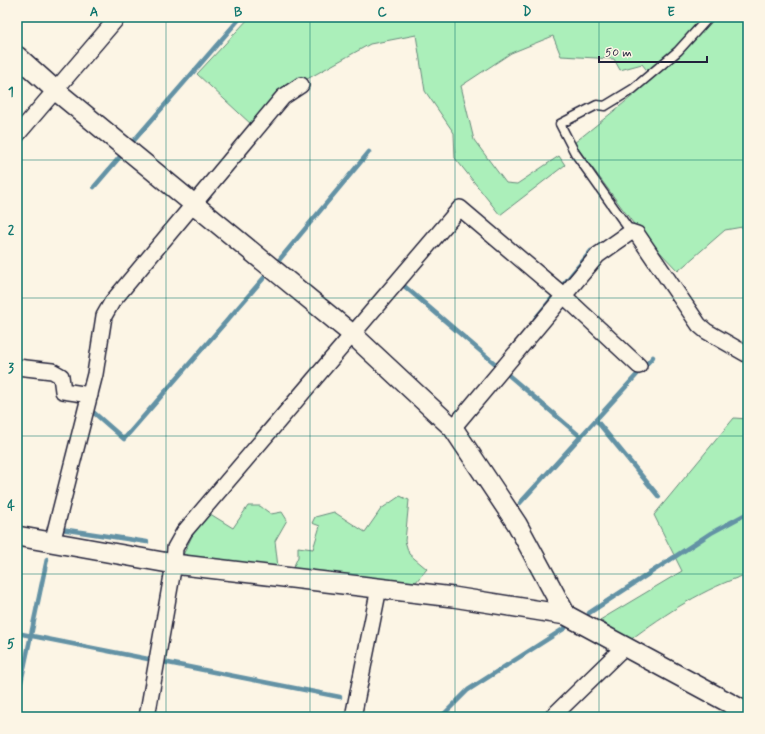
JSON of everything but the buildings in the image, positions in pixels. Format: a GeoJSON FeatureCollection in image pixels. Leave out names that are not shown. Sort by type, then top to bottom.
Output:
{"type":"FeatureCollection","features":[{"type":"Feature","properties":{"kind":"street"},"geometry":{"type":"LineString","coordinates":[[17,135],[118,17]]}},
{"type":"Feature","properties":{"kind":"street"},"geometry":{"type":"LineString","coordinates":[[17,56],[55,90],[352,334],[453,428],[517,524],[566,614]]}},
{"type":"Feature","properties":{"kind":"street"},"geometry":{"type":"LineString","coordinates":[[52,543],[90,395],[104,316],[112,302],[284,97],[301,85]]}},
{"type":"Feature","properties":{"kind":"street"},"geometry":{"type":"LineString","coordinates":[[147,717],[174,564],[175,548],[195,517],[460,208],[563,295],[639,366]]}},
{"type":"Feature","properties":{"kind":"street"},"geometry":{"type":"LineString","coordinates":[[453,428],[598,255],[632,232],[638,234],[699,325],[706,331],[748,355]]}},
{"type":"Feature","properties":{"kind":"street"},"geometry":{"type":"LineString","coordinates":[[17,367],[52,371],[61,376],[63,391],[90,395]]}},
{"type":"Feature","properties":{"kind":"street"},"geometry":{"type":"LineString","coordinates":[[17,536],[174,564],[379,588],[512,605],[566,614],[624,647],[748,713]]}},
{"type":"Feature","properties":{"kind":"street"},"geometry":{"type":"LineString","coordinates":[[353,717],[379,588]]}},
{"type":"Feature","properties":{"kind":"street"},"geometry":{"type":"LineString","coordinates":[[552,717],[624,647]]}},
{"type":"Feature","properties":{"kind":"lane"},"geometry":{"type":"LineString","coordinates":[[632,232],[575,153],[560,124],[598,105],[605,106],[633,89],[661,68],[709,17]]}},
{"type":"Feature","properties":{"kind":"green space"},"geometry":{"type":"Polygon","coordinates":[[[250,17],[748,17],[748,226],[725,230],[678,271],[636,227],[574,143],[635,94],[652,77],[642,64],[620,70],[614,59],[561,56],[553,36],[511,53],[461,86],[474,140],[506,183],[517,184],[559,156],[565,165],[500,215],[455,158],[454,133],[425,91],[416,35],[370,44],[291,88],[283,87],[252,125],[197,74],[250,17]]]}},
{"type":"Feature","properties":{"kind":"green space"},"geometry":{"type":"Polygon","coordinates":[[[734,418],[748,419],[748,574],[716,586],[686,602],[630,640],[600,620],[682,571],[654,515],[734,418]]]}},
{"type":"Feature","properties":{"kind":"green space"},"geometry":{"type":"Polygon","coordinates":[[[400,496],[409,500],[405,541],[409,554],[427,569],[415,583],[292,570],[298,557],[298,547],[313,549],[320,526],[312,523],[315,517],[334,512],[365,532],[381,509],[400,496]]]}},
{"type":"Feature","properties":{"kind":"green space"},"geometry":{"type":"Polygon","coordinates":[[[248,506],[260,506],[271,514],[282,512],[287,520],[275,541],[278,567],[183,555],[194,532],[207,512],[233,528],[248,506]]]}},
{"type":"Feature","properties":{"kind":"waterway"},"geometry":{"type":"LineString","coordinates":[[130,145],[241,17]]}},
{"type":"Feature","properties":{"kind":"waterway"},"geometry":{"type":"LineString","coordinates":[[94,187],[124,152]]}},
{"type":"Feature","properties":{"kind":"waterway"},"geometry":{"type":"LineString","coordinates":[[275,265],[369,152]]}},
{"type":"Feature","properties":{"kind":"waterway"},"geometry":{"type":"LineString","coordinates":[[535,319],[591,251]]}},
{"type":"Feature","properties":{"kind":"waterway"},"geometry":{"type":"LineString","coordinates":[[91,416],[92,411],[124,439],[269,272]]}},
{"type":"Feature","properties":{"kind":"waterway"},"geometry":{"type":"LineString","coordinates":[[403,285],[581,437]]}},
{"type":"Feature","properties":{"kind":"waterway"},"geometry":{"type":"LineString","coordinates":[[520,503],[653,357]]}},
{"type":"Feature","properties":{"kind":"waterway"},"geometry":{"type":"LineString","coordinates":[[596,420],[659,497]]}},
{"type":"Feature","properties":{"kind":"waterway"},"geometry":{"type":"LineString","coordinates":[[589,613],[711,533],[748,513]]}},
{"type":"Feature","properties":{"kind":"waterway"},"geometry":{"type":"LineString","coordinates":[[61,527],[61,529],[147,542]]}},
{"type":"Feature","properties":{"kind":"waterway"},"geometry":{"type":"LineString","coordinates":[[17,701],[47,559]]}},
{"type":"Feature","properties":{"kind":"waterway"},"geometry":{"type":"LineString","coordinates":[[441,717],[468,690],[565,628]]}},
{"type":"Feature","properties":{"kind":"waterway"},"geometry":{"type":"LineString","coordinates":[[17,633],[340,697]]}}]}
